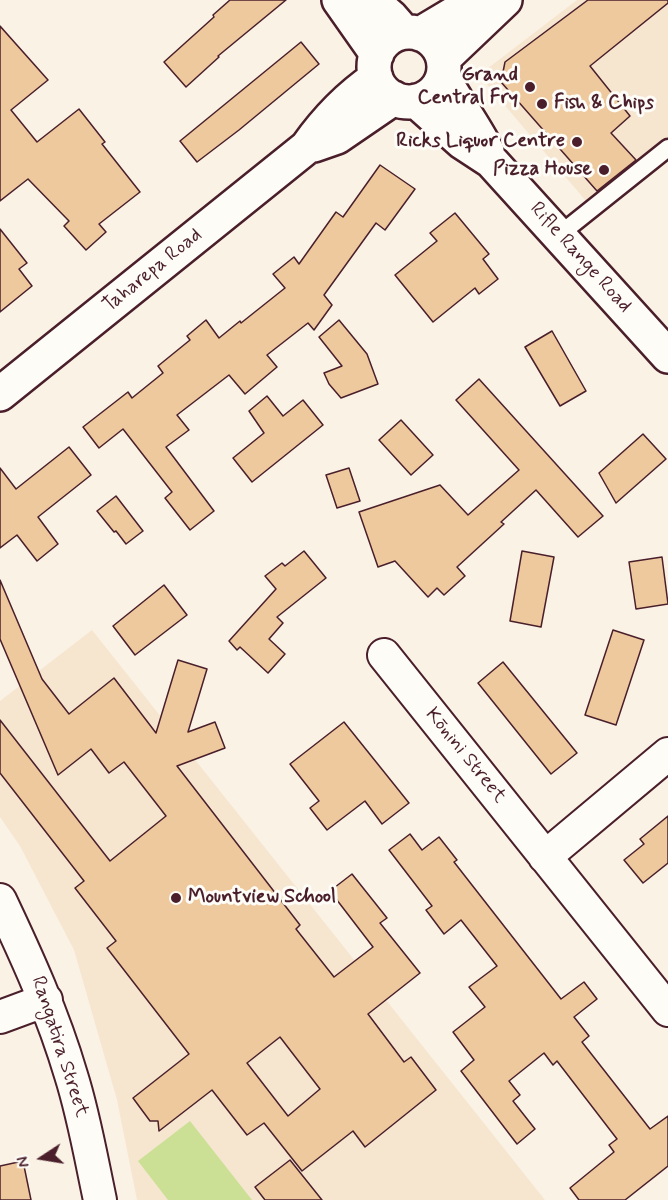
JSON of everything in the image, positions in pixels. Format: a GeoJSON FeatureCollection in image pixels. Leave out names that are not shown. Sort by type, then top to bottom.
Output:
{"type":"FeatureCollection","features":[{"type":"Feature","properties":{"kind":"street","name":"Rifle Range Road"},"geometry":{"type":"LineString","coordinates":[[339,0],[391,83],[462,142],[491,161],[668,356]]}},
{"type":"Feature","properties":{"kind":"street"},"geometry":{"type":"LineString","coordinates":[[371,0],[412,33],[435,44],[443,68]]}},
{"type":"Feature","properties":{"kind":"street"},"geometry":{"type":"LineString","coordinates":[[477,0],[412,33],[387,40],[391,83],[433,93],[443,68],[505,0]]}},
{"type":"Feature","properties":{"kind":"street","name":"Rifle Range Road"},"geometry":{"type":"LineString","coordinates":[[443,68],[455,99],[476,129],[491,161]]}},
{"type":"Feature","properties":{"kind":"street","name":"Taharepa Road"},"geometry":{"type":"LineString","coordinates":[[0,394],[307,147],[325,121],[360,88],[391,83]]}},
{"type":"Feature","properties":{"kind":"street","name":"Kōnini Street"},"geometry":{"type":"LineString","coordinates":[[384,655],[668,1010]]}},
{"type":"Feature","properties":{"kind":"street"},"geometry":{"type":"LineString","coordinates":[[545,857],[668,754]]}},
{"type":"Feature","properties":{"kind":"street","name":"Rangatira Street"},"geometry":{"type":"LineString","coordinates":[[0,900],[46,1000],[71,1074],[100,1200]]}},
{"type":"Feature","properties":{"kind":"street"},"geometry":{"type":"LineString","coordinates":[[0,1017],[46,1000]]}},
{"type":"Feature","properties":{"kind":"lane"},"geometry":{"type":"LineString","coordinates":[[559,235],[668,148]]}},
{"type":"Feature","properties":{"kind":"shaded area"},"geometry":{"type":"Polygon","coordinates":[[[577,0],[668,0],[668,158],[597,214],[479,75],[577,0]]]}},
{"type":"Feature","properties":{"kind":"shaded area","name":"Mountview School"},"geometry":{"type":"Polygon","coordinates":[[[92,630],[545,1200],[137,1200],[117,1100],[74,950],[20,846],[0,817],[0,701],[92,630]]]}},
{"type":"Feature","properties":{"kind":"green space"},"geometry":{"type":"Polygon","coordinates":[[[190,1121],[252,1200],[168,1200],[138,1161],[190,1121]]]}},
{"type":"Feature","properties":{"kind":"building"},"geometry":{"type":"Polygon","coordinates":[[[230,0],[286,0],[218,56],[186,87],[164,62],[230,0]]]}},
{"type":"Feature","properties":{"kind":"building"},"geometry":{"type":"Polygon","coordinates":[[[588,0],[668,0],[668,3],[590,66],[630,116],[611,133],[636,160],[597,191],[501,82],[505,62],[588,0]]]}},
{"type":"Feature","properties":{"kind":"building"},"geometry":{"type":"Polygon","coordinates":[[[0,26],[48,80],[11,110],[37,142],[79,109],[105,142],[102,144],[140,192],[99,224],[106,232],[86,250],[64,226],[69,221],[28,179],[0,201],[0,26]]]}},
{"type":"Feature","properties":{"kind":"building"},"geometry":{"type":"Polygon","coordinates":[[[301,42],[319,64],[197,162],[180,141],[301,42]]]}},
{"type":"Feature","properties":{"kind":"building"},"geometry":{"type":"Polygon","coordinates":[[[380,165],[415,189],[385,230],[376,223],[324,295],[332,305],[314,330],[308,323],[267,355],[277,367],[245,394],[229,375],[177,415],[189,430],[166,447],[214,511],[190,530],[165,498],[172,492],[123,429],[99,448],[83,427],[128,392],[132,398],[163,373],[158,366],[190,340],[187,336],[206,320],[219,338],[285,288],[273,274],[294,257],[299,264],[336,212],[343,217],[380,165]]]}},
{"type":"Feature","properties":{"kind":"building"},"geometry":{"type":"Polygon","coordinates":[[[455,213],[489,254],[483,259],[498,279],[479,294],[475,288],[433,322],[395,275],[437,241],[430,233],[455,213]]]}},
{"type":"Feature","properties":{"kind":"building"},"geometry":{"type":"Polygon","coordinates":[[[0,229],[27,263],[19,269],[32,286],[0,312],[0,229]]]}},
{"type":"Feature","properties":{"kind":"building"},"geometry":{"type":"Polygon","coordinates":[[[339,320],[367,354],[378,384],[341,398],[329,384],[324,373],[342,366],[319,337],[339,320]]]}},
{"type":"Feature","properties":{"kind":"building"},"geometry":{"type":"Polygon","coordinates":[[[552,331],[586,391],[560,406],[525,347],[552,331]]]}},
{"type":"Feature","properties":{"kind":"building"},"geometry":{"type":"Polygon","coordinates":[[[479,379],[603,516],[578,537],[536,490],[501,522],[504,524],[457,567],[465,576],[444,595],[437,588],[428,597],[395,561],[378,567],[359,512],[440,485],[468,515],[519,470],[456,400],[479,379]]]}},
{"type":"Feature","properties":{"kind":"building"},"geometry":{"type":"Polygon","coordinates":[[[267,396],[283,416],[303,400],[323,425],[252,482],[233,458],[264,433],[249,411],[267,396]]]}},
{"type":"Feature","properties":{"kind":"building"},"geometry":{"type":"Polygon","coordinates":[[[401,420],[433,455],[411,475],[379,440],[401,420]]]}},
{"type":"Feature","properties":{"kind":"building"},"geometry":{"type":"Polygon","coordinates":[[[643,434],[666,459],[616,503],[599,473],[643,434]]]}},
{"type":"Feature","properties":{"kind":"building"},"geometry":{"type":"Polygon","coordinates":[[[69,447],[91,475],[38,517],[58,544],[37,561],[17,535],[0,548],[0,468],[16,489],[69,447]]]}},
{"type":"Feature","properties":{"kind":"building"},"geometry":{"type":"Polygon","coordinates":[[[349,468],[360,501],[337,508],[326,475],[349,468]]]}},
{"type":"Feature","properties":{"kind":"building"},"geometry":{"type":"Polygon","coordinates":[[[116,496],[143,531],[126,544],[97,511],[116,496]]]}},
{"type":"Feature","properties":{"kind":"building"},"geometry":{"type":"Polygon","coordinates":[[[304,551],[326,578],[277,617],[283,623],[269,639],[285,654],[268,673],[240,647],[237,650],[229,641],[276,589],[265,576],[282,563],[285,566],[304,551]]]}},
{"type":"Feature","properties":{"kind":"building"},"geometry":{"type":"Polygon","coordinates":[[[522,551],[554,557],[541,627],[510,621],[522,551]]]}},
{"type":"Feature","properties":{"kind":"building"},"geometry":{"type":"Polygon","coordinates":[[[662,557],[668,604],[636,609],[629,562],[662,557]]]}},
{"type":"Feature","properties":{"kind":"building"},"geometry":{"type":"Polygon","coordinates":[[[0,580],[42,679],[69,714],[114,678],[156,733],[178,660],[207,669],[188,732],[215,722],[225,748],[177,766],[300,925],[296,929],[334,977],[373,947],[330,891],[352,874],[387,918],[380,923],[420,973],[368,1014],[404,1062],[411,1057],[436,1090],[365,1147],[353,1131],[302,1171],[264,1123],[247,1135],[212,1090],[159,1131],[158,1121],[150,1121],[133,1098],[189,1054],[107,948],[116,941],[75,888],[84,881],[0,773],[0,720],[110,861],[166,816],[124,762],[109,773],[91,749],[58,775],[0,639],[0,580]],[[280,1037],[247,1063],[288,1116],[320,1089],[280,1037]]]}},
{"type":"Feature","properties":{"kind":"building"},"geometry":{"type":"Polygon","coordinates":[[[164,585],[187,615],[135,655],[113,626],[164,585]]]}},
{"type":"Feature","properties":{"kind":"building"},"geometry":{"type":"Polygon","coordinates":[[[613,630],[644,640],[616,725],[585,715],[613,630]]]}},
{"type":"Feature","properties":{"kind":"building"},"geometry":{"type":"Polygon","coordinates":[[[503,662],[577,753],[551,774],[478,683],[503,662]]]}},
{"type":"Feature","properties":{"kind":"building"},"geometry":{"type":"Polygon","coordinates":[[[344,722],[409,803],[382,824],[365,801],[327,830],[310,808],[319,801],[290,764],[344,722]]]}},
{"type":"Feature","properties":{"kind":"building"},"geometry":{"type":"Polygon","coordinates":[[[668,816],[668,863],[643,883],[624,860],[644,844],[640,839],[668,816]]]}},
{"type":"Feature","properties":{"kind":"building"},"geometry":{"type":"Polygon","coordinates":[[[410,834],[422,850],[439,837],[457,860],[454,862],[561,999],[584,982],[597,999],[574,1017],[589,1036],[582,1042],[650,1129],[668,1116],[668,1166],[625,1200],[579,1200],[570,1188],[614,1152],[609,1145],[617,1139],[557,1061],[553,1065],[544,1053],[509,1081],[520,1095],[513,1101],[535,1129],[517,1144],[461,1071],[474,1060],[453,1032],[485,1007],[469,987],[497,966],[461,920],[444,934],[426,910],[432,906],[389,850],[410,834]]]}},
{"type":"Feature","properties":{"kind":"building"},"geometry":{"type":"Polygon","coordinates":[[[290,1160],[322,1200],[265,1200],[255,1187],[290,1160]]]}},
{"type":"Feature","properties":{"kind":"building"},"geometry":{"type":"Polygon","coordinates":[[[23,1161],[31,1200],[0,1200],[0,1166],[23,1161]]]}},
{"type":"Feature","properties":{"kind":"place","name":"Grand Central Fry"},"geometry":{"type":"Point","coordinates":[530,87]}},
{"type":"Feature","properties":{"kind":"place","name":"Fish & Chips"},"geometry":{"type":"Point","coordinates":[542,104]}},
{"type":"Feature","properties":{"kind":"place","name":"Ricks Liquor Centre"},"geometry":{"type":"Point","coordinates":[577,142]}},
{"type":"Feature","properties":{"kind":"place","name":"Pizza House"},"geometry":{"type":"Point","coordinates":[604,170]}},
{"type":"Feature","properties":{"kind":"place","name":"Mountview School"},"geometry":{"type":"Point","coordinates":[176,898]}}]}
